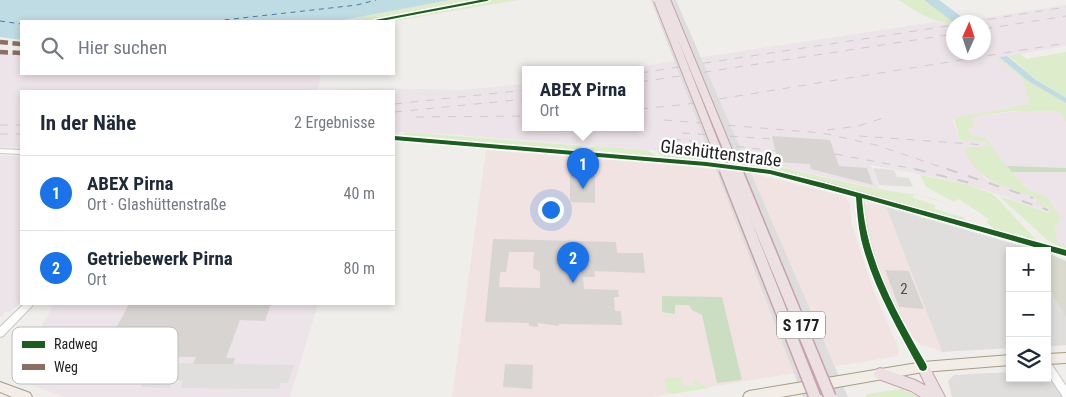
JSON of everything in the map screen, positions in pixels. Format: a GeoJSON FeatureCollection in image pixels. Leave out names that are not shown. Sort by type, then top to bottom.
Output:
{"type":"FeatureCollection","features":[{"type":"Feature","properties":{"kind":"highway","name":"S 177"},"geometry":{"type":"LineString","coordinates":[[658,0],[814,397]]}},
{"type":"Feature","properties":{"kind":"highway","name":"S 177"},"geometry":{"type":"LineString","coordinates":[[666,0],[830,397]]}},
{"type":"Feature","properties":{"kind":"highway"},"geometry":{"type":"LineString","coordinates":[[923,367],[939,397]]}},
{"type":"Feature","properties":{"kind":"highway"},"geometry":{"type":"LineString","coordinates":[[880,374],[915,386],[933,397]]}},
{"type":"Feature","properties":{"kind":"main road"},"geometry":{"type":"LineString","coordinates":[[1051,359],[1066,358]]}},
{"type":"Feature","properties":{"kind":"main road"},"geometry":{"type":"LineString","coordinates":[[749,397],[923,367],[1006,360]]}},
{"type":"Feature","properties":{"kind":"main road"},"geometry":{"type":"LineString","coordinates":[[0,388],[26,397]]}},
{"type":"Feature","properties":{"kind":"street","name":"Glashüttenstraße"},"geometry":{"type":"LineString","coordinates":[[395,138],[734,167],[796,178],[1066,253]]}},
{"type":"Feature","properties":{"kind":"street"},"geometry":{"type":"LineString","coordinates":[[0,151],[20,152]]}},
{"type":"Feature","properties":{"kind":"street"},"geometry":{"type":"LineString","coordinates":[[859,195],[860,223],[865,242],[898,322],[923,367]]}},
{"type":"Feature","properties":{"kind":"street"},"geometry":{"type":"LineString","coordinates":[[0,327],[27,305]]}},
{"type":"Feature","properties":{"kind":"street"},"geometry":{"type":"LineString","coordinates":[[0,333],[27,305]]}},
{"type":"Feature","properties":{"kind":"street"},"geometry":{"type":"LineString","coordinates":[[1051,371],[1066,394]]}},
{"type":"Feature","properties":{"kind":"shaded area"},"geometry":{"type":"Polygon","coordinates":[[[1066,5],[1066,46],[997,58],[1022,78],[1031,104],[954,118],[953,121],[959,139],[986,142],[990,147],[964,149],[984,178],[1037,198],[1049,208],[1051,213],[982,189],[945,179],[871,165],[879,189],[779,166],[692,153],[444,134],[395,133],[395,90],[318,90],[379,88],[461,90],[522,84],[522,131],[644,131],[644,66],[935,22],[946,23],[946,60],[991,60],[991,17],[1066,5]]]}},
{"type":"Feature","properties":{"kind":"shaded area"},"geometry":{"type":"Polygon","coordinates":[[[0,53],[20,54],[20,75],[321,75],[318,90],[20,90],[20,148],[0,147],[0,53]]]}},
{"type":"Feature","properties":{"kind":"shaded area"},"geometry":{"type":"Polygon","coordinates":[[[1029,110],[1058,111],[1066,122],[1066,246],[1057,243],[1055,228],[1061,218],[1045,195],[1028,190],[999,157],[986,138],[973,136],[967,128],[974,127],[972,117],[1029,110]]]}},
{"type":"Feature","properties":{"kind":"shaded area"},"geometry":{"type":"Polygon","coordinates":[[[486,150],[694,167],[759,175],[844,196],[850,203],[851,221],[860,250],[874,292],[899,349],[898,356],[651,397],[452,397],[486,150]]]}},
{"type":"Feature","properties":{"kind":"shaded area"},"geometry":{"type":"Polygon","coordinates":[[[0,156],[20,156],[20,303],[9,313],[6,311],[0,317],[0,156]]]}},
{"type":"Feature","properties":{"kind":"shaded area"},"geometry":{"type":"Polygon","coordinates":[[[873,168],[894,170],[897,177],[909,178],[913,187],[879,185],[873,168]]]}},
{"type":"Feature","properties":{"kind":"shaded area"},"geometry":{"type":"Polygon","coordinates":[[[869,203],[886,207],[942,352],[924,345],[922,346],[913,338],[901,319],[867,237],[863,208],[869,203]]]}},
{"type":"Feature","properties":{"kind":"shaded area"},"geometry":{"type":"Polygon","coordinates":[[[886,207],[1025,247],[1006,247],[1006,348],[942,352],[886,207]]]}},
{"type":"Feature","properties":{"kind":"shaded area"},"geometry":{"type":"Polygon","coordinates":[[[1051,255],[1066,261],[1066,318],[1051,292],[1051,255]]]}},
{"type":"Feature","properties":{"kind":"shaded area"},"geometry":{"type":"Polygon","coordinates":[[[1051,292],[1066,318],[1066,345],[1051,347],[1051,292]]]}},
{"type":"Feature","properties":{"kind":"shaded area"},"geometry":{"type":"Polygon","coordinates":[[[53,305],[318,305],[290,397],[65,397],[27,384],[178,384],[178,327],[41,327],[53,305]]]}},
{"type":"Feature","properties":{"kind":"shaded area"},"geometry":{"type":"Polygon","coordinates":[[[178,363],[294,365],[288,383],[281,383],[279,389],[181,388],[183,380],[178,380],[178,363]]]}},
{"type":"Feature","properties":{"kind":"shaded area"},"geometry":{"type":"Polygon","coordinates":[[[1006,372],[1006,382],[1051,382],[1051,376],[1065,397],[952,397],[948,381],[954,375],[1006,372]]]}},
{"type":"Feature","properties":{"kind":"shaded area"},"geometry":{"type":"Polygon","coordinates":[[[142,384],[172,384],[170,388],[141,387],[142,384]]]}},
{"type":"Feature","properties":{"kind":"green space"},"geometry":{"type":"Polygon","coordinates":[[[450,0],[482,0],[372,20],[343,20],[450,0]]]}},
{"type":"Feature","properties":{"kind":"green space"},"geometry":{"type":"Polygon","coordinates":[[[492,0],[518,0],[395,21],[384,20],[492,0]]]}},
{"type":"Feature","properties":{"kind":"green space"},"geometry":{"type":"Polygon","coordinates":[[[898,0],[924,0],[946,15],[946,23],[934,20],[898,0]]]}},
{"type":"Feature","properties":{"kind":"green space"},"geometry":{"type":"Polygon","coordinates":[[[1066,52],[1066,98],[1036,80],[1009,56],[1020,54],[1027,59],[1066,52]]]}},
{"type":"Feature","properties":{"kind":"green space"},"geometry":{"type":"Polygon","coordinates":[[[998,57],[1028,81],[1066,103],[1066,122],[1058,111],[1012,111],[972,117],[974,127],[967,129],[973,136],[986,138],[999,157],[1028,190],[1045,195],[1061,218],[1055,228],[1057,243],[1066,246],[1066,250],[1047,240],[999,196],[1050,213],[1049,208],[1037,203],[1037,198],[993,182],[977,169],[970,160],[964,148],[989,146],[986,142],[959,139],[954,118],[1030,104],[1022,78],[996,58],[998,57]]]}},
{"type":"Feature","properties":{"kind":"green space"},"geometry":{"type":"Polygon","coordinates":[[[405,132],[584,146],[576,150],[403,135],[405,132]]]}},
{"type":"Feature","properties":{"kind":"green space"},"geometry":{"type":"Polygon","coordinates":[[[594,146],[647,150],[658,157],[587,150],[594,146]]]}},
{"type":"Feature","properties":{"kind":"green space"},"geometry":{"type":"Polygon","coordinates":[[[656,151],[706,155],[709,161],[666,158],[656,151]]]}},
{"type":"Feature","properties":{"kind":"green space"},"geometry":{"type":"Polygon","coordinates":[[[747,160],[862,186],[913,194],[913,198],[935,205],[935,209],[966,218],[961,220],[810,178],[750,166],[747,160]]]}},
{"type":"Feature","properties":{"kind":"green space"},"geometry":{"type":"Polygon","coordinates":[[[1007,166],[1066,168],[1066,172],[1012,172],[1007,166]]]}},
{"type":"Feature","properties":{"kind":"green space"},"geometry":{"type":"Polygon","coordinates":[[[920,175],[965,184],[993,194],[1038,242],[1018,234],[1018,237],[997,231],[986,222],[989,219],[959,199],[954,202],[926,187],[920,175]]]}},
{"type":"Feature","properties":{"kind":"green space"},"geometry":{"type":"Polygon","coordinates":[[[917,195],[932,198],[950,204],[917,195]]]}},
{"type":"Feature","properties":{"kind":"green space"},"geometry":{"type":"Polygon","coordinates":[[[662,296],[722,297],[742,380],[717,383],[702,315],[692,310],[689,305],[675,305],[675,314],[662,312],[662,296]]]}},
{"type":"Feature","properties":{"kind":"green space"},"geometry":{"type":"Polygon","coordinates":[[[666,377],[681,378],[682,385],[694,386],[693,378],[709,388],[672,394],[666,390],[666,377]]]}},
{"type":"Feature","properties":{"kind":"green space"},"geometry":{"type":"Polygon","coordinates":[[[901,389],[920,397],[866,397],[866,394],[901,389]]]}},
{"type":"Feature","properties":{"kind":"water"},"geometry":{"type":"Polygon","coordinates":[[[0,0],[450,0],[343,20],[20,20],[20,40],[0,37],[0,0]]]}},
{"type":"Feature","properties":{"kind":"water"},"geometry":{"type":"Polygon","coordinates":[[[924,0],[939,0],[959,15],[946,16],[924,0]]]}},
{"type":"Feature","properties":{"kind":"water"},"geometry":{"type":"Polygon","coordinates":[[[1007,56],[1036,80],[1066,98],[1066,103],[1028,81],[999,57],[1007,56]]]}},
{"type":"Feature","properties":{"kind":"pier"},"geometry":{"type":"Polygon","coordinates":[[[651,0],[676,0],[848,397],[803,397],[651,0]]]}},
{"type":"Feature","properties":{"kind":"building"},"geometry":{"type":"Polygon","coordinates":[[[772,136],[830,140],[839,166],[867,168],[873,185],[811,169],[810,164],[778,162],[772,136]]]}},
{"type":"Feature","properties":{"kind":"building"},"geometry":{"type":"Polygon","coordinates":[[[570,175],[595,176],[595,203],[570,202],[570,175]]]}},
{"type":"Feature","properties":{"kind":"building"},"geometry":{"type":"Polygon","coordinates":[[[493,239],[616,242],[617,253],[643,253],[645,273],[594,271],[595,277],[583,277],[584,289],[618,290],[619,297],[614,297],[615,311],[621,311],[622,325],[559,324],[559,326],[538,323],[538,327],[529,326],[529,323],[485,322],[493,239]],[[509,252],[506,272],[500,272],[499,287],[540,288],[540,272],[533,268],[534,252],[509,252]]]}},
{"type":"Feature","properties":{"kind":"building"},"geometry":{"type":"Polygon","coordinates":[[[885,270],[909,271],[924,309],[899,307],[885,270]]]}},
{"type":"Feature","properties":{"kind":"building"},"geometry":{"type":"Polygon","coordinates":[[[128,305],[271,305],[265,321],[240,320],[226,358],[235,358],[233,364],[193,364],[196,357],[178,357],[178,327],[117,327],[128,305]]]}},
{"type":"Feature","properties":{"kind":"building"},"geometry":{"type":"Polygon","coordinates":[[[505,364],[533,365],[532,389],[503,387],[505,364]]]}},
{"type":"Feature","properties":{"kind":"ferry route"},"geometry":{"type":"LineString","coordinates":[[224,20],[357,5],[376,0]]}},
{"type":"Feature","properties":{"kind":"ferry route"},"geometry":{"type":"LineString","coordinates":[[0,21],[20,24]]}},
{"type":"Feature","properties":{"kind":"railway"},"geometry":{"type":"LineString","coordinates":[[991,19],[1066,7]]}},
{"type":"Feature","properties":{"kind":"railway"},"geometry":{"type":"LineString","coordinates":[[991,28],[1066,16]]}},
{"type":"Feature","properties":{"kind":"railway"},"geometry":{"type":"LineString","coordinates":[[644,72],[946,26]]}},
{"type":"Feature","properties":{"kind":"railway"},"geometry":{"type":"LineString","coordinates":[[644,81],[946,35]]}},
{"type":"Feature","properties":{"kind":"railway"},"geometry":{"type":"LineString","coordinates":[[644,109],[688,104],[1066,43]]}},
{"type":"Feature","properties":{"kind":"railway"},"geometry":{"type":"LineString","coordinates":[[395,104],[522,90]]}},
{"type":"Feature","properties":{"kind":"railway"},"geometry":{"type":"LineString","coordinates":[[395,112],[522,99]]}},
{"type":"Feature","properties":{"kind":"railway"},"geometry":{"type":"LineString","coordinates":[[416,117],[522,116]]}},
{"type":"Feature","properties":{"kind":"railway"},"geometry":{"type":"LineString","coordinates":[[827,130],[858,126],[883,118]]}},
{"type":"Feature","properties":{"kind":"railway"},"geometry":{"type":"LineString","coordinates":[[664,120],[822,133],[876,145],[950,170]]}},
{"type":"Feature","properties":{"kind":"railway"},"geometry":{"type":"LineString","coordinates":[[0,125],[20,125]]}},
{"type":"Feature","properties":{"kind":"railway"},"geometry":{"type":"LineString","coordinates":[[682,133],[773,139]]}},
{"type":"Feature","properties":{"kind":"railway"},"geometry":{"type":"LineString","coordinates":[[0,134],[20,134]]}},
{"type":"Feature","properties":{"kind":"railway"},"geometry":{"type":"LineString","coordinates":[[859,136],[986,145]]}},
{"type":"Feature","properties":{"kind":"railway"},"geometry":{"type":"LineString","coordinates":[[673,139],[775,151]]}},
{"type":"Feature","properties":{"kind":"railway"},"geometry":{"type":"LineString","coordinates":[[835,154],[916,169]]}},
{"type":"Feature","properties":{"kind":"railway"},"geometry":{"type":"LineString","coordinates":[[916,169],[920,170]]}},
{"type":"Feature","properties":{"kind":"railway"},"geometry":{"type":"LineString","coordinates":[[916,169],[974,184]]}},
{"type":"Feature","properties":{"kind":"railway"},"geometry":{"type":"LineString","coordinates":[[947,169],[1033,198]]}},
{"type":"Feature","properties":{"kind":"railway"},"geometry":{"type":"LineString","coordinates":[[1022,201],[1048,210]]}},
{"type":"Feature","properties":{"kind":"marked path"},"geometry":{"type":"LineString","coordinates":[[0,42],[20,44]]}},
{"type":"Feature","properties":{"kind":"marked path"},"geometry":{"type":"LineString","coordinates":[[0,52],[20,53]]}},
{"type":"Feature","properties":{"kind":"cycle path"},"geometry":{"type":"LineString","coordinates":[[380,20],[487,0]]}},
{"type":"Feature","properties":{"kind":"cycle path"},"geometry":{"type":"LineString","coordinates":[[395,138],[706,164],[770,172],[1066,253]]}},
{"type":"Feature","properties":{"kind":"cycle path"},"geometry":{"type":"LineString","coordinates":[[859,195],[860,217],[871,262],[890,306],[923,367]]}},
{"type":"Feature","properties":{"kind":"place","name":"ABEX Pirna"},"geometry":{"type":"Point","coordinates":[583,189]}},
{"type":"Feature","properties":{"kind":"place","name":"Getriebewerk Pirna"},"geometry":{"type":"Point","coordinates":[573,283]}}]}
